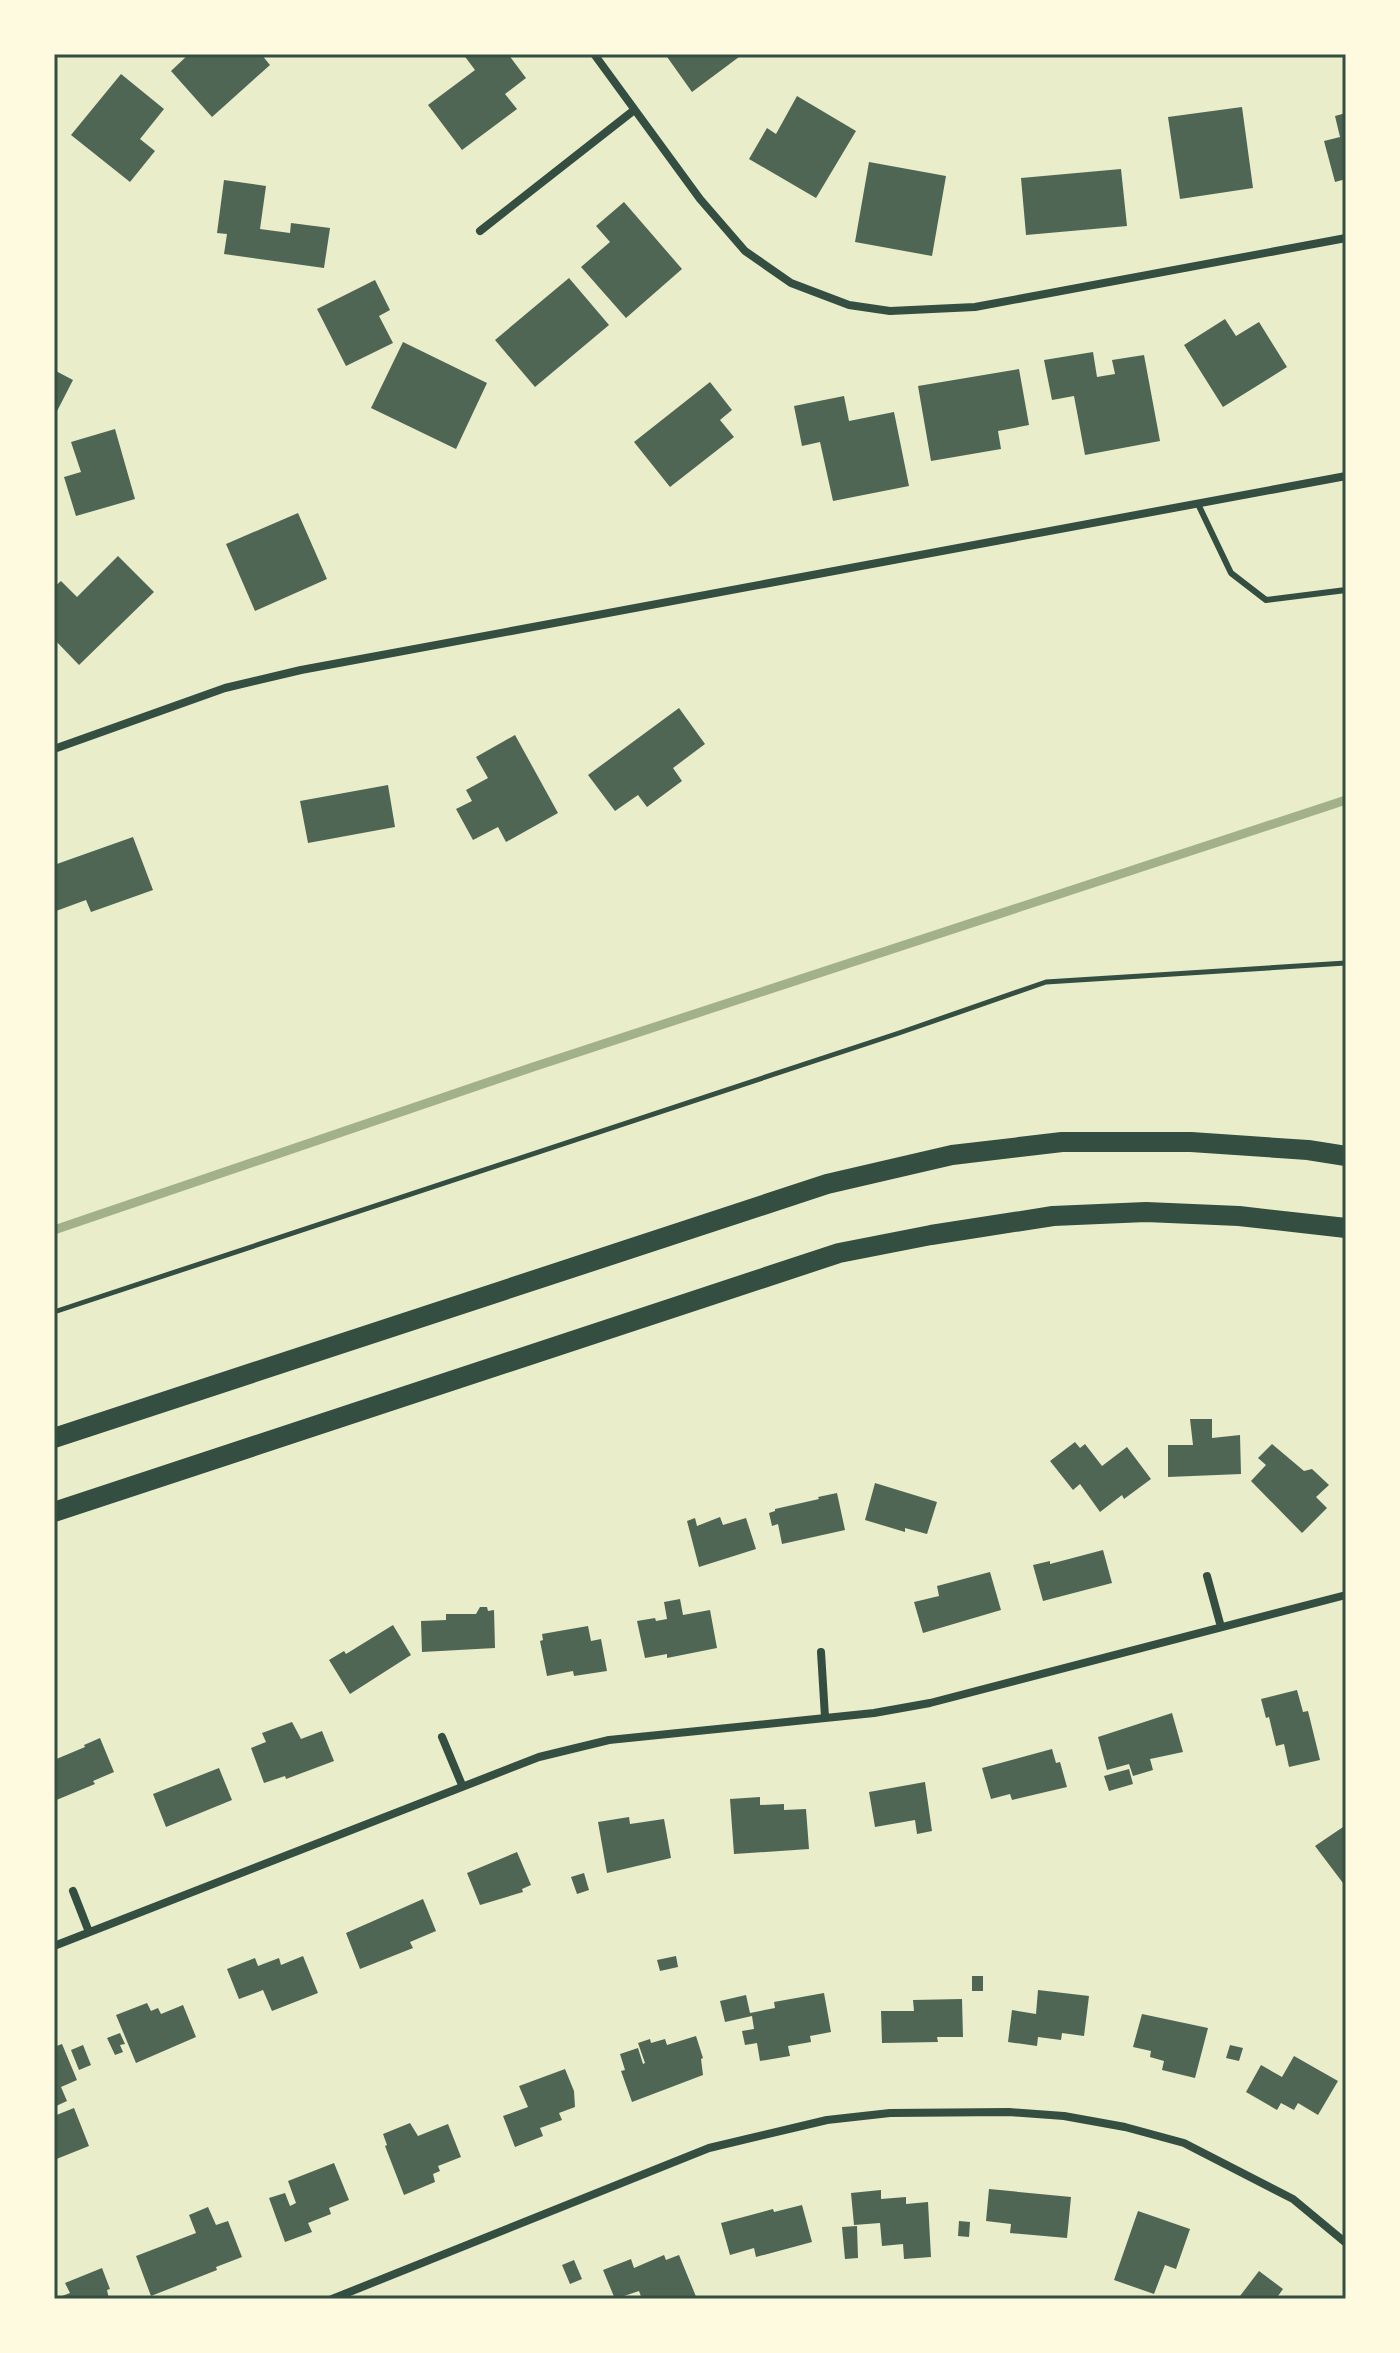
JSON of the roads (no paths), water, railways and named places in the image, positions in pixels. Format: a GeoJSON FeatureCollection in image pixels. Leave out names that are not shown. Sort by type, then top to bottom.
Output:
{"type":"FeatureCollection","features":[{"type":"Feature","properties":{"kind":"main road"},"geometry":{"type":"LineString","coordinates":[[54,1438],[827,1184],[952,1155],[1062,1142],[1191,1142],[1308,1150],[1346,1156]]}},
{"type":"Feature","properties":{"kind":"main road"},"geometry":{"type":"LineString","coordinates":[[54,1512],[839,1253],[931,1235],[1069,1216],[1146,1212],[1239,1216],[1346,1228]]}},
{"type":"Feature","properties":{"kind":"street"},"geometry":{"type":"LineString","coordinates":[[594,54],[700,199],[745,251],[791,283],[849,305],[890,311],[975,307],[1346,238]]}},
{"type":"Feature","properties":{"kind":"street"},"geometry":{"type":"LineString","coordinates":[[480,231],[633,111]]}},
{"type":"Feature","properties":{"kind":"street"},"geometry":{"type":"LineString","coordinates":[[54,749],[225,688],[301,670],[1346,476]]}},
{"type":"Feature","properties":{"kind":"street"},"geometry":{"type":"LineString","coordinates":[[1207,1576],[1221,1627]]}},
{"type":"Feature","properties":{"kind":"street"},"geometry":{"type":"LineString","coordinates":[[54,1946],[539,1757],[609,1740],[874,1713],[930,1703],[1346,1595]]}},
{"type":"Feature","properties":{"kind":"street"},"geometry":{"type":"LineString","coordinates":[[821,1652],[825,1717]]}},
{"type":"Feature","properties":{"kind":"street"},"geometry":{"type":"LineString","coordinates":[[442,1737],[462,1785]]}},
{"type":"Feature","properties":{"kind":"street"},"geometry":{"type":"LineString","coordinates":[[73,1891],[89,1932]]}},
{"type":"Feature","properties":{"kind":"street"},"geometry":{"type":"LineString","coordinates":[[332,2299],[709,2148],[827,2120],[890,2113],[1009,2112],[1064,2116],[1125,2127],[1184,2143],[1293,2199],[1346,2243]]}},
{"type":"Feature","properties":{"kind":"lane"},"geometry":{"type":"LineString","coordinates":[[1198,504],[1231,573],[1266,600],[1346,590]]}},
{"type":"Feature","properties":{"kind":"waterway"},"geometry":{"type":"LineString","coordinates":[[54,1230],[533,1067],[1346,800]]}}]}
